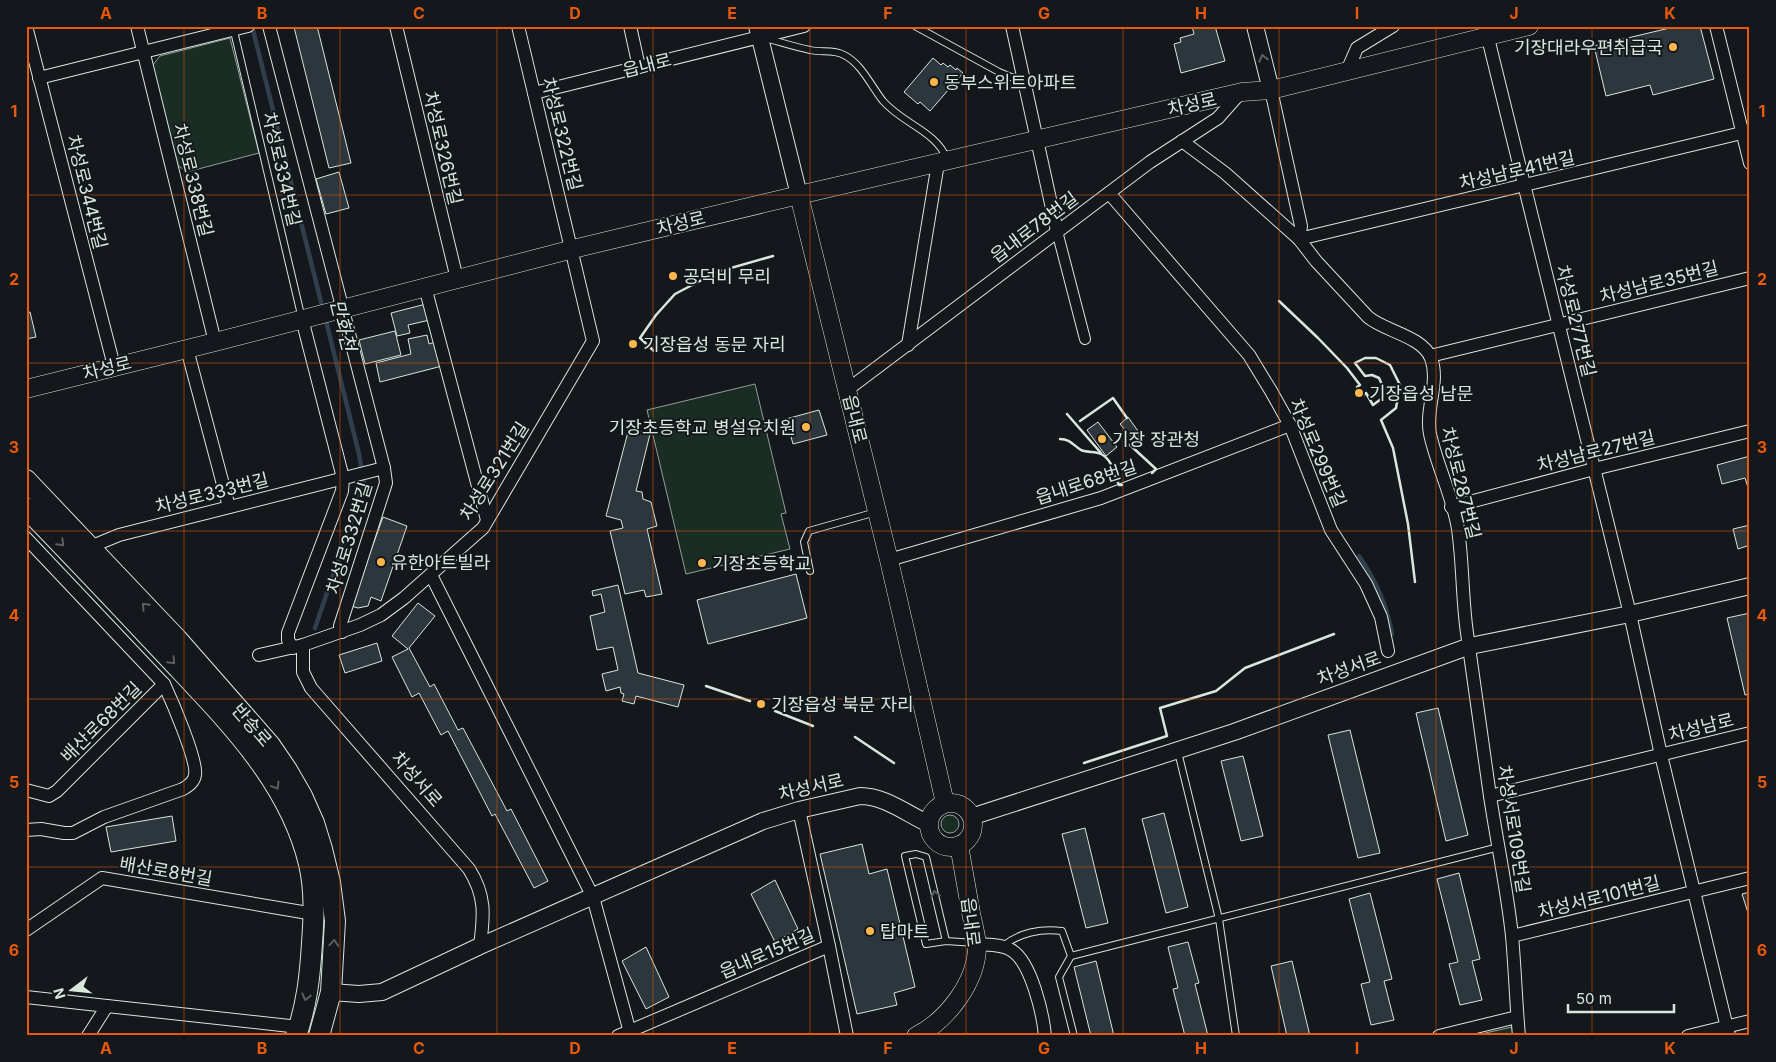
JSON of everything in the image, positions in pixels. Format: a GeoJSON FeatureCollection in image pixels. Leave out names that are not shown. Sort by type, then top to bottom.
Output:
{"type":"FeatureCollection","features":[{"type":"Feature","properties":{"kind":"main road","name":"차성로"},"geometry":{"type":"LineString","coordinates":[[26,389],[573,249],[1242,92],[1271,90],[1347,71],[1486,31],[1529,26]]}},
{"type":"Feature","properties":{"kind":"main road","name":"읍내로"},"geometry":{"type":"LineString","coordinates":[[799,195],[878,512],[945,804]]}},
{"type":"Feature","properties":{"kind":"main road","name":"반송로"},"geometry":{"type":"LineString","coordinates":[[26,480],[177,639],[270,745],[298,790],[314,823],[330,882],[335,921],[331,992],[319,1036]]}},
{"type":"Feature","properties":{"kind":"main road","name":"반송로"},"geometry":{"type":"LineString","coordinates":[[26,508],[232,726],[272,780],[285,802],[309,864],[314,901],[310,981],[297,1031]]}},
{"type":"Feature","properties":{"kind":"main road"},"geometry":{"type":"LineString","coordinates":[[954,802],[963,806],[970,813],[971,818],[973,823],[971,833],[959,845],[950,848],[941,845],[931,834],[929,824],[932,815],[937,808],[945,804],[954,802]]}},
{"type":"Feature","properties":{"kind":"main road","name":"읍내로"},"geometry":{"type":"LineString","coordinates":[[916,1036],[935,1024],[955,1001],[970,976],[974,962],[977,944],[959,845]]}},
{"type":"Feature","properties":{"kind":"street","name":"차성로344번길"},"geometry":{"type":"LineString","coordinates":[[26,26],[114,366]]}},
{"type":"Feature","properties":{"kind":"street","name":"차성로338번길"},"geometry":{"type":"LineString","coordinates":[[137,26],[215,342]]}},
{"type":"Feature","properties":{"kind":"street","name":"차성로332번길"},"geometry":{"type":"LineString","coordinates":[[268,26],[379,469],[386,482],[340,626],[342,632]]}},
{"type":"Feature","properties":{"kind":"street","name":"차성로326번길"},"geometry":{"type":"LineString","coordinates":[[396,26],[457,279]]}},
{"type":"Feature","properties":{"kind":"street","name":"차성로322번길"},"geometry":{"type":"LineString","coordinates":[[518,26],[573,249]]}},
{"type":"Feature","properties":{"kind":"street"},"geometry":{"type":"LineString","coordinates":[[630,26],[639,66]]}},
{"type":"Feature","properties":{"kind":"street"},"geometry":{"type":"LineString","coordinates":[[758,31],[804,26]]}},
{"type":"Feature","properties":{"kind":"street"},"geometry":{"type":"LineString","coordinates":[[1012,26],[1057,231],[1085,339]]}},
{"type":"Feature","properties":{"kind":"street"},"geometry":{"type":"LineString","coordinates":[[1255,26],[1301,226],[1299,239]]}},
{"type":"Feature","properties":{"kind":"street"},"geometry":{"type":"LineString","coordinates":[[1347,71],[1357,48],[1393,26]]}},
{"type":"Feature","properties":{"kind":"street"},"geometry":{"type":"LineString","coordinates":[[1716,26],[1746,132],[1750,163]]}},
{"type":"Feature","properties":{"kind":"street"},"geometry":{"type":"LineString","coordinates":[[39,78],[238,28]]}},
{"type":"Feature","properties":{"kind":"street","name":"읍내로"},"geometry":{"type":"LineString","coordinates":[[534,92],[639,66],[758,31],[799,195]]}},
{"type":"Feature","properties":{"kind":"street","name":"차성로277번길"},"geometry":{"type":"LineString","coordinates":[[1486,31],[1630,614]]}},
{"type":"Feature","properties":{"kind":"street","name":"읍내로78번길"},"geometry":{"type":"LineString","coordinates":[[848,390],[1150,162],[1218,118],[1242,92]]}},
{"type":"Feature","properties":{"kind":"street","name":"차성남로41번길"},"geometry":{"type":"LineString","coordinates":[[1299,239],[1746,132]]}},
{"type":"Feature","properties":{"kind":"street"},"geometry":{"type":"LineString","coordinates":[[1182,141],[1225,173],[1299,239],[1316,261],[1377,325],[1395,330],[1409,338],[1430,356]]}},
{"type":"Feature","properties":{"kind":"street"},"geometry":{"type":"LineString","coordinates":[[908,345],[943,162]]}},
{"type":"Feature","properties":{"kind":"street","name":"차성로299번길"},"geometry":{"type":"LineString","coordinates":[[1109,193],[1249,355],[1290,425],[1331,530],[1366,584],[1381,617],[1388,651]]}},
{"type":"Feature","properties":{"kind":"street","name":"차성로321번길"},"geometry":{"type":"LineString","coordinates":[[259,656],[298,647],[342,632],[381,615],[431,575],[483,528],[593,341],[573,249]]}},
{"type":"Feature","properties":{"kind":"street","name":"차성남로35번길"},"geometry":{"type":"LineString","coordinates":[[1430,356],[1750,278]]}},
{"type":"Feature","properties":{"kind":"street"},"geometry":{"type":"LineString","coordinates":[[425,287],[487,520]]}},
{"type":"Feature","properties":{"kind":"street"},"geometry":{"type":"LineString","coordinates":[[298,647],[288,640],[288,633],[348,477],[305,319]]}},
{"type":"Feature","properties":{"kind":"street"},"geometry":{"type":"LineString","coordinates":[[187,349],[229,507]]}},
{"type":"Feature","properties":{"kind":"street","name":"차성로287번길"},"geometry":{"type":"LineString","coordinates":[[1430,356],[1434,380],[1428,417],[1430,432],[1436,460],[1458,528],[1470,646]]}},
{"type":"Feature","properties":{"kind":"street","name":"읍내로68번길"},"geometry":{"type":"LineString","coordinates":[[889,560],[1101,498],[1290,425]]}},
{"type":"Feature","properties":{"kind":"street","name":"차성남로27번길"},"geometry":{"type":"LineString","coordinates":[[1451,507],[1594,469],[1750,431]]}},
{"type":"Feature","properties":{"kind":"street","name":"차성로333번길"},"geometry":{"type":"LineString","coordinates":[[90,547],[119,535],[379,469]]}},
{"type":"Feature","properties":{"kind":"street"},"geometry":{"type":"LineString","coordinates":[[26,538],[164,684]]}},
{"type":"Feature","properties":{"kind":"street"},"geometry":{"type":"LineString","coordinates":[[79,593],[89,573]]}},
{"type":"Feature","properties":{"kind":"street"},"geometry":{"type":"LineString","coordinates":[[431,575],[593,897],[626,1034]]}},
{"type":"Feature","properties":{"kind":"street","name":"차성서로"},"geometry":{"type":"LineString","coordinates":[[971,818],[1178,750],[1470,646],[1630,614],[1750,586]]}},
{"type":"Feature","properties":{"kind":"street"},"geometry":{"type":"LineString","coordinates":[[1630,614],[1661,755],[1728,1031]]}},
{"type":"Feature","properties":{"kind":"street","name":"차성서로109번길"},"geometry":{"type":"LineString","coordinates":[[1470,646],[1490,796],[1512,936],[1519,1036]]}},
{"type":"Feature","properties":{"kind":"street","name":"차성서로"},"geometry":{"type":"LineString","coordinates":[[298,647],[303,672],[311,688],[469,869],[477,882],[481,894],[484,918],[480,946]]}},
{"type":"Feature","properties":{"kind":"street","name":"배산로68번길"},"geometry":{"type":"LineString","coordinates":[[26,790],[49,796],[57,791],[164,684],[181,724],[196,769],[194,781],[183,789],[104,817],[72,833],[41,829],[26,830]]}},
{"type":"Feature","properties":{"kind":"street","name":"차성남로"},"geometry":{"type":"LineString","coordinates":[[1661,755],[1750,733]]}},
{"type":"Feature","properties":{"kind":"street"},"geometry":{"type":"LineString","coordinates":[[1490,796],[1661,755]]}},
{"type":"Feature","properties":{"kind":"street","name":"차성서로"},"geometry":{"type":"LineString","coordinates":[[331,992],[359,994],[382,992],[480,946],[763,821],[799,810],[860,796],[870,796],[891,804],[929,824]]}},
{"type":"Feature","properties":{"kind":"street","name":"읍내로15번길"},"geometry":{"type":"LineString","coordinates":[[626,1034],[829,946],[799,810]]}},
{"type":"Feature","properties":{"kind":"street","name":"배산로8번길"},"geometry":{"type":"LineString","coordinates":[[26,930],[102,878],[314,914]]}},
{"type":"Feature","properties":{"kind":"street"},"geometry":{"type":"LineString","coordinates":[[1694,892],[1750,878]]}},
{"type":"Feature","properties":{"kind":"street","name":"차성서로101번길"},"geometry":{"type":"LineString","coordinates":[[1512,936],[1694,892]]}},
{"type":"Feature","properties":{"kind":"street"},"geometry":{"type":"LineString","coordinates":[[977,944],[1003,946],[1020,956],[1036,994],[1044,1024],[1045,1036]]}},
{"type":"Feature","properties":{"kind":"street"},"geometry":{"type":"LineString","coordinates":[[829,946],[847,1036]]}},
{"type":"Feature","properties":{"kind":"street"},"geometry":{"type":"LineString","coordinates":[[26,997],[297,1031]]}},
{"type":"Feature","properties":{"kind":"street"},"geometry":{"type":"LineString","coordinates":[[88,1036],[107,1006]]}},
{"type":"Feature","properties":{"kind":"street"},"geometry":{"type":"LineString","coordinates":[[1439,1036],[1517,1017]]}},
{"type":"Feature","properties":{"kind":"street"},"geometry":{"type":"LineString","coordinates":[[1688,1036],[1728,1031],[1750,1021]]}},
{"type":"Feature","properties":{"kind":"lane"},"geometry":{"type":"LineString","coordinates":[[915,26],[999,72],[1024,80]]}},
{"type":"Feature","properties":{"kind":"lane","name":"차성로334번길"},"geometry":{"type":"LineString","coordinates":[[238,28],[305,319]]}},
{"type":"Feature","properties":{"kind":"lane"},"geometry":{"type":"LineString","coordinates":[[758,31],[812,51],[834,52],[846,56],[862,71],[889,107],[902,118],[929,135],[939,145],[943,162]]}},
{"type":"Feature","properties":{"kind":"lane"},"geometry":{"type":"LineString","coordinates":[[810,571],[804,542],[810,531],[878,512]]}},
{"type":"Feature","properties":{"kind":"lane"},"geometry":{"type":"LineString","coordinates":[[1178,750],[1219,919],[1236,1036]]}},
{"type":"Feature","properties":{"kind":"lane"},"geometry":{"type":"LineString","coordinates":[[1074,1036],[1060,976],[1071,956],[1499,847]]}},
{"type":"Feature","properties":{"kind":"lane"},"geometry":{"type":"LineString","coordinates":[[946,941],[926,857],[916,854],[905,856],[926,944],[946,941],[977,944]]}},
{"type":"Feature","properties":{"kind":"lane"},"geometry":{"type":"LineString","coordinates":[[1003,946],[1013,938],[1046,928],[1062,930],[1071,956]]}},
{"type":"Feature","properties":{"kind":"green space"},"geometry":{"type":"Polygon","coordinates":[[[230,38],[259,153],[187,172],[177,165],[152,66],[160,56],[230,38]]]}},
{"type":"Feature","properties":{"kind":"green space"},"geometry":{"type":"Polygon","coordinates":[[[755,384],[786,513],[781,514],[790,549],[686,574],[647,410],[755,384]]]}},
{"type":"Feature","properties":{"kind":"green space"},"geometry":{"type":"Polygon","coordinates":[[[946,815],[954,815],[959,820],[957,831],[946,833],[941,828],[941,820],[946,815]]]}},
{"type":"Feature","properties":{"kind":"green space"},"geometry":{"type":"Polygon","coordinates":[[[1512,1027],[1513,1036],[1472,1036],[1512,1027]]]}},
{"type":"Feature","properties":{"kind":"building"},"geometry":{"type":"Polygon","coordinates":[[[317,26],[351,163],[329,168],[294,27],[317,26]]]}},
{"type":"Feature","properties":{"kind":"building"},"geometry":{"type":"Polygon","coordinates":[[[1192,26],[1215,26],[1225,61],[1181,73],[1174,44],[1181,42],[1180,38],[1194,34],[1192,26]]]}},
{"type":"Feature","properties":{"kind":"building"},"geometry":{"type":"Polygon","coordinates":[[[1678,26],[1700,26],[1714,79],[1653,95],[1650,85],[1606,96],[1594,46],[1678,26]]]}},
{"type":"Feature","properties":{"kind":"building","name":"동부스위트아파트"},"geometry":{"type":"Polygon","coordinates":[[[933,58],[941,65],[943,63],[948,67],[950,65],[963,73],[930,111],[904,92],[933,58]]]}},
{"type":"Feature","properties":{"kind":"building"},"geometry":{"type":"Polygon","coordinates":[[[339,172],[349,208],[326,214],[316,179],[339,172]]]}},
{"type":"Feature","properties":{"kind":"building"},"geometry":{"type":"Polygon","coordinates":[[[426,304],[430,320],[408,325],[410,333],[397,336],[391,313],[426,304]]]}},
{"type":"Feature","properties":{"kind":"building"},"geometry":{"type":"Polygon","coordinates":[[[30,312],[36,337],[26,339],[26,313],[30,312]]]}},
{"type":"Feature","properties":{"kind":"building"},"geometry":{"type":"Polygon","coordinates":[[[395,331],[401,355],[365,364],[359,340],[395,331]]]}},
{"type":"Feature","properties":{"kind":"building"},"geometry":{"type":"Polygon","coordinates":[[[427,335],[429,344],[435,342],[442,366],[380,382],[376,363],[411,354],[408,339],[427,335]]]}},
{"type":"Feature","properties":{"kind":"building","name":"기장초등학교 병설유치원"},"geometry":{"type":"Polygon","coordinates":[[[819,410],[827,435],[793,444],[786,419],[819,410]]]}},
{"type":"Feature","properties":{"kind":"building"},"geometry":{"type":"Polygon","coordinates":[[[1128,417],[1138,431],[1131,437],[1120,424],[1128,417]]]}},
{"type":"Feature","properties":{"kind":"building","name":"기장 장관청"},"geometry":{"type":"Polygon","coordinates":[[[1098,422],[1117,447],[1106,456],[1087,430],[1098,422]]]}},
{"type":"Feature","properties":{"kind":"building"},"geometry":{"type":"Polygon","coordinates":[[[629,428],[650,434],[636,491],[642,492],[643,499],[651,502],[657,526],[647,529],[662,594],[646,597],[644,590],[625,594],[610,531],[623,528],[621,520],[606,516],[629,428]]]}},
{"type":"Feature","properties":{"kind":"building"},"geometry":{"type":"Polygon","coordinates":[[[1750,456],[1750,494],[1745,478],[1722,484],[1717,465],[1750,456]]]}},
{"type":"Feature","properties":{"kind":"building","name":"유한아트빌라"},"geometry":{"type":"Polygon","coordinates":[[[383,517],[407,526],[381,601],[371,597],[368,606],[358,608],[351,606],[383,517]]]}},
{"type":"Feature","properties":{"kind":"building"},"geometry":{"type":"Polygon","coordinates":[[[1750,525],[1750,545],[1738,549],[1733,529],[1750,525]]]}},
{"type":"Feature","properties":{"kind":"building","name":"기장초등학교"},"geometry":{"type":"Polygon","coordinates":[[[796,574],[807,618],[708,644],[697,600],[796,574]]]}},
{"type":"Feature","properties":{"kind":"building"},"geometry":{"type":"Polygon","coordinates":[[[618,585],[638,673],[684,685],[678,707],[636,696],[634,704],[622,701],[624,694],[621,693],[620,687],[606,691],[602,674],[618,670],[613,647],[597,650],[590,616],[605,612],[601,594],[593,596],[592,591],[618,585]]]}},
{"type":"Feature","properties":{"kind":"building"},"geometry":{"type":"Polygon","coordinates":[[[418,603],[435,616],[409,648],[430,687],[434,684],[458,730],[463,728],[507,811],[511,809],[548,881],[534,888],[495,814],[492,816],[448,731],[441,735],[419,693],[412,697],[392,657],[408,649],[392,636],[418,603]]]}},
{"type":"Feature","properties":{"kind":"building"},"geometry":{"type":"Polygon","coordinates":[[[1750,613],[1750,694],[1745,695],[1727,618],[1750,613]]]}},
{"type":"Feature","properties":{"kind":"building"},"geometry":{"type":"Polygon","coordinates":[[[377,643],[382,661],[345,673],[339,655],[377,643]]]}},
{"type":"Feature","properties":{"kind":"building"},"geometry":{"type":"Polygon","coordinates":[[[1438,708],[1468,835],[1446,841],[1416,713],[1438,708]]]}},
{"type":"Feature","properties":{"kind":"building"},"geometry":{"type":"Polygon","coordinates":[[[1350,730],[1380,853],[1358,858],[1328,735],[1350,730]]]}},
{"type":"Feature","properties":{"kind":"building"},"geometry":{"type":"Polygon","coordinates":[[[1243,756],[1263,836],[1241,841],[1221,761],[1243,756]]]}},
{"type":"Feature","properties":{"kind":"building"},"geometry":{"type":"Polygon","coordinates":[[[1164,813],[1188,907],[1166,913],[1142,819],[1164,813]]]}},
{"type":"Feature","properties":{"kind":"building"},"geometry":{"type":"Polygon","coordinates":[[[172,816],[176,841],[111,852],[106,827],[172,816]]]}},
{"type":"Feature","properties":{"kind":"building"},"geometry":{"type":"Polygon","coordinates":[[[1085,828],[1108,923],[1086,928],[1062,834],[1085,828]]]}},
{"type":"Feature","properties":{"kind":"building","name":"탑마트"},"geometry":{"type":"Polygon","coordinates":[[[862,844],[869,874],[887,869],[915,987],[894,993],[897,1005],[857,1014],[820,854],[862,844]]]}},
{"type":"Feature","properties":{"kind":"building"},"geometry":{"type":"Polygon","coordinates":[[[1459,873],[1480,959],[1472,961],[1482,1000],[1460,1005],[1449,964],[1458,962],[1437,879],[1459,873]]]}},
{"type":"Feature","properties":{"kind":"building"},"geometry":{"type":"Polygon","coordinates":[[[775,880],[798,929],[775,942],[751,894],[775,880]]]}},
{"type":"Feature","properties":{"kind":"building"},"geometry":{"type":"Polygon","coordinates":[[[1750,892],[1750,919],[1742,894],[1750,892]]]}},
{"type":"Feature","properties":{"kind":"building"},"geometry":{"type":"Polygon","coordinates":[[[1370,893],[1392,979],[1384,981],[1394,1020],[1371,1025],[1361,984],[1370,982],[1349,899],[1370,893]]]}},
{"type":"Feature","properties":{"kind":"building"},"geometry":{"type":"Polygon","coordinates":[[[1188,942],[1199,983],[1195,984],[1208,1036],[1185,1036],[1173,989],[1178,988],[1168,947],[1188,942]]]}},
{"type":"Feature","properties":{"kind":"building"},"geometry":{"type":"Polygon","coordinates":[[[646,947],[669,997],[646,1009],[622,961],[646,947]]]}},
{"type":"Feature","properties":{"kind":"building"},"geometry":{"type":"Polygon","coordinates":[[[1096,961],[1114,1036],[1091,1036],[1074,967],[1096,961]]]}},
{"type":"Feature","properties":{"kind":"building"},"geometry":{"type":"Polygon","coordinates":[[[1292,961],[1310,1036],[1287,1036],[1271,966],[1292,961]]]}},
{"type":"Feature","properties":{"kind":"waterway","name":"만화천"},"geometry":{"type":"LineString","coordinates":[[252,26],[323,310]]}},
{"type":"Feature","properties":{"kind":"waterway","name":"만화천"},"geometry":{"type":"LineString","coordinates":[[315,628],[364,484],[359,454],[325,317]]}},
{"type":"Feature","properties":{"kind":"waterway"},"geometry":{"type":"LineString","coordinates":[[1359,556],[1380,593],[1392,634]]}},
{"type":"Feature","properties":{"kind":"wall"},"geometry":{"type":"LineString","coordinates":[[654,351],[640,338],[656,315],[675,294],[717,272],[773,256]]}},
{"type":"Feature","properties":{"kind":"wall"},"geometry":{"type":"LineString","coordinates":[[1279,301],[1347,368],[1360,385],[1357,387]]}},
{"type":"Feature","properties":{"kind":"wall"},"geometry":{"type":"LineString","coordinates":[[1363,395],[1366,393],[1373,405],[1381,399],[1384,389],[1379,378],[1372,375],[1365,376],[1355,363],[1365,358],[1376,358],[1390,365],[1400,385],[1396,408],[1381,420],[1393,448],[1408,524],[1415,582]]}},
{"type":"Feature","properties":{"kind":"wall"},"geometry":{"type":"LineString","coordinates":[[1080,421],[1113,398],[1127,418]]}},
{"type":"Feature","properties":{"kind":"wall"},"geometry":{"type":"LineString","coordinates":[[1067,414],[1101,453]]}},
{"type":"Feature","properties":{"kind":"wall"},"geometry":{"type":"LineString","coordinates":[[1136,432],[1139,437],[1130,445],[1156,469],[1152,473]]}},
{"type":"Feature","properties":{"kind":"wall"},"geometry":{"type":"LineString","coordinates":[[1060,439],[1069,441],[1081,450],[1099,453],[1105,457],[1111,464],[1119,485],[1122,485]]}},
{"type":"Feature","properties":{"kind":"wall"},"geometry":{"type":"LineString","coordinates":[[1084,763],[1167,736],[1160,708],[1216,691],[1245,668],[1334,634]]}},
{"type":"Feature","properties":{"kind":"wall"},"geometry":{"type":"LineString","coordinates":[[706,686],[750,701]]}},
{"type":"Feature","properties":{"kind":"wall"},"geometry":{"type":"LineString","coordinates":[[775,711],[813,726]]}},
{"type":"Feature","properties":{"kind":"wall"},"geometry":{"type":"LineString","coordinates":[[855,737],[894,763]]}},
{"type":"Feature","properties":{"kind":"place","name":"기장대라우편취급국"},"geometry":{"type":"Point","coordinates":[1673,47]}},
{"type":"Feature","properties":{"kind":"place","name":"동부스위트아파트"},"geometry":{"type":"Point","coordinates":[934,82]}},
{"type":"Feature","properties":{"kind":"place","name":"공덕비 무리"},"geometry":{"type":"Point","coordinates":[673,276]}},
{"type":"Feature","properties":{"kind":"place","name":"기장읍성 동문 자리"},"geometry":{"type":"Point","coordinates":[633,344]}},
{"type":"Feature","properties":{"kind":"place","name":"기장읍성 남문"},"geometry":{"type":"Point","coordinates":[1359,393]}},
{"type":"Feature","properties":{"kind":"place","name":"기장초등학교 병설유치원"},"geometry":{"type":"Point","coordinates":[806,427]}},
{"type":"Feature","properties":{"kind":"place","name":"기장 장관청"},"geometry":{"type":"Point","coordinates":[1102,439]}},
{"type":"Feature","properties":{"kind":"place","name":"유한아트빌라"},"geometry":{"type":"Point","coordinates":[381,562]}},
{"type":"Feature","properties":{"kind":"place","name":"기장초등학교"},"geometry":{"type":"Point","coordinates":[702,563]}},
{"type":"Feature","properties":{"kind":"place","name":"기장읍성 북문 자리"},"geometry":{"type":"Point","coordinates":[761,704]}},
{"type":"Feature","properties":{"kind":"place","name":"탑마트"},"geometry":{"type":"Point","coordinates":[870,931]}}]}
